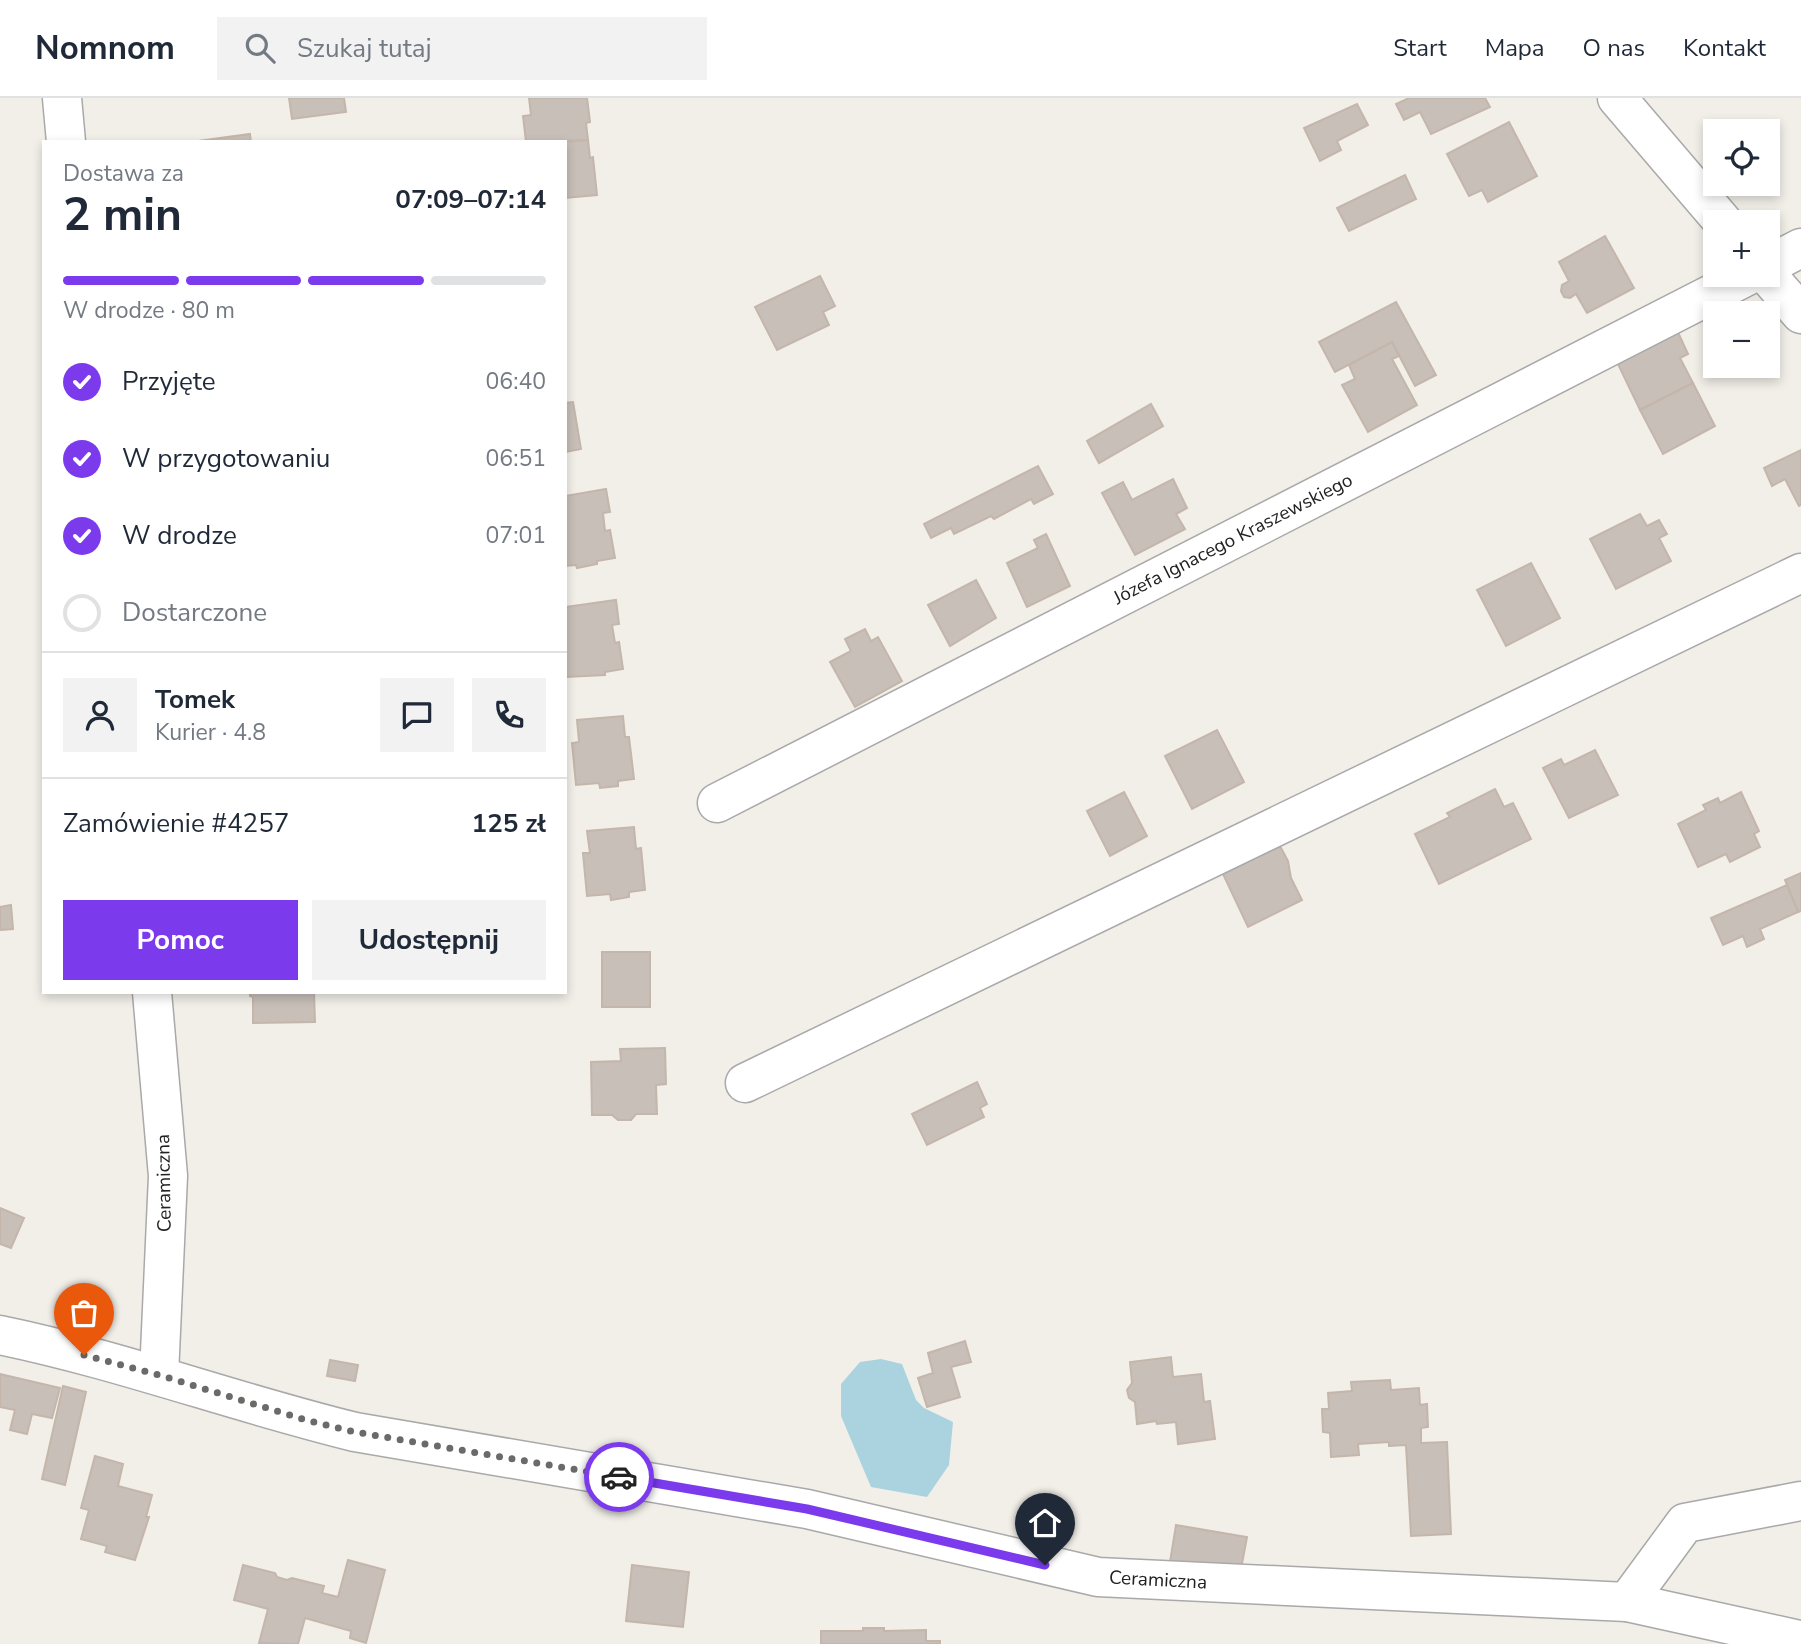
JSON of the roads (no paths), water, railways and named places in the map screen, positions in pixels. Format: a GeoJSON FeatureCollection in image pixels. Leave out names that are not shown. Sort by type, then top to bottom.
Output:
{"type":"FeatureCollection","features":[{"type":"Feature","properties":{"kind":"street"},"geometry":{"type":"LineString","coordinates":[[62,98],[66,140]]}},
{"type":"Feature","properties":{"kind":"street"},"geometry":{"type":"LineString","coordinates":[[1617,98],[1713,210]]}},
{"type":"Feature","properties":{"kind":"street"},"geometry":{"type":"LineString","coordinates":[[1780,259],[1801,248]]}},
{"type":"Feature","properties":{"kind":"street","name":"Józefa Ignacego Kraszewskiego"},"geometry":{"type":"LineString","coordinates":[[717,803],[1726,287]]}},
{"type":"Feature","properties":{"kind":"street"},"geometry":{"type":"LineString","coordinates":[[1777,287],[1801,314]]}},
{"type":"Feature","properties":{"kind":"street"},"geometry":{"type":"LineString","coordinates":[[745,1083],[1801,573]]}},
{"type":"Feature","properties":{"kind":"street","name":"Ceramiczna"},"geometry":{"type":"LineString","coordinates":[[152,994],[167,1175],[159,1375]]}},
{"type":"Feature","properties":{"kind":"street","name":"Ceramiczna"},"geometry":{"type":"LineString","coordinates":[[0,1335],[159,1375],[306,1420],[355,1432],[807,1509],[1098,1577],[1627,1602],[1795,1639],[1799,1644]]}},
{"type":"Feature","properties":{"kind":"street"},"geometry":{"type":"LineString","coordinates":[[1627,1602],[1685,1523],[1801,1501]]}},
{"type":"Feature","properties":{"kind":"water"},"geometry":{"type":"Polygon","coordinates":[[[881,1359],[902,1364],[916,1400],[924,1408],[953,1422],[949,1465],[927,1497],[871,1487],[841,1416],[841,1384],[860,1362],[881,1359]]]}}]}
